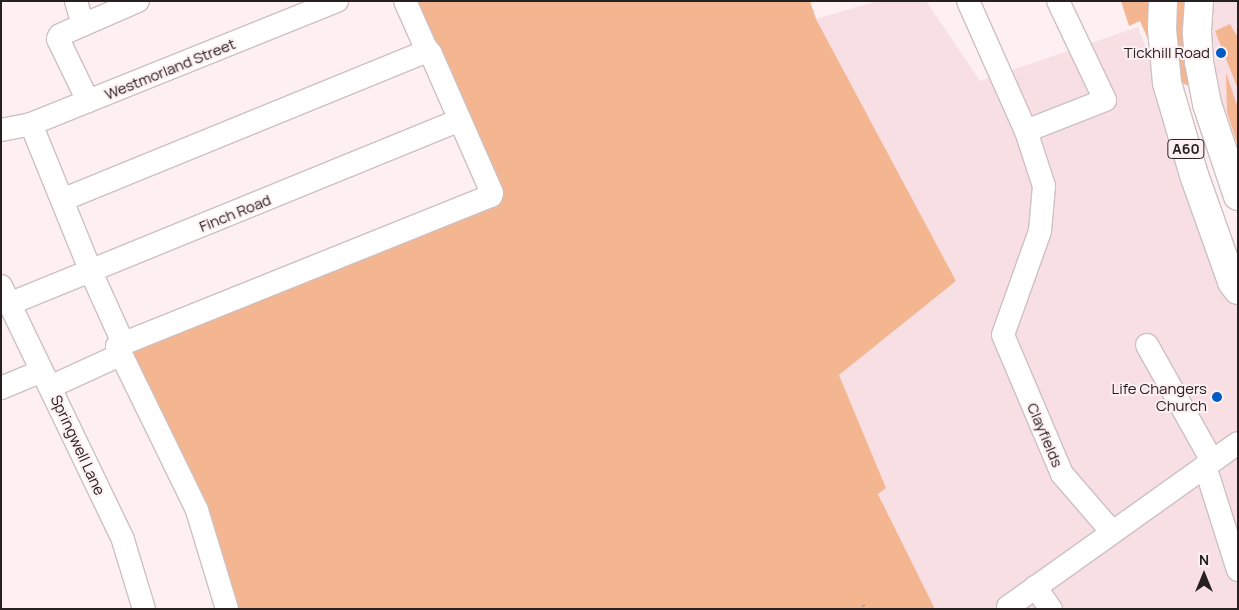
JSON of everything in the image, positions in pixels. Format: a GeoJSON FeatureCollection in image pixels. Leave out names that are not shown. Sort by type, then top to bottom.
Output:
{"type":"FeatureCollection","features":[{"type":"Feature","properties":{"kind":"main road","name":"A60"},"geometry":{"type":"LineString","coordinates":[[1163,1],[1162,29],[1167,83],[1194,175],[1232,282],[1238,290]]}},
{"type":"Feature","properties":{"kind":"main road","name":"A60"},"geometry":{"type":"LineString","coordinates":[[1199,1],[1197,32],[1199,62],[1207,104],[1238,196]]}},
{"type":"Feature","properties":{"kind":"street"},"geometry":{"type":"LineString","coordinates":[[76,1],[83,25]]}},
{"type":"Feature","properties":{"kind":"street"},"geometry":{"type":"LineString","coordinates":[[88,102],[58,39],[60,35],[138,1]]}},
{"type":"Feature","properties":{"kind":"street","name":"Westmorland Street"},"geometry":{"type":"LineString","coordinates":[[1,130],[31,124],[337,1]]}},
{"type":"Feature","properties":{"kind":"street"},"geometry":{"type":"LineString","coordinates":[[1,388],[46,379],[490,196],[492,193],[405,1]]}},
{"type":"Feature","properties":{"kind":"street","name":"Clayfields"},"geometry":{"type":"LineString","coordinates":[[968,1],[1026,131],[1044,186],[1040,231],[1003,335],[1062,474],[1112,532]]}},
{"type":"Feature","properties":{"kind":"street"},"geometry":{"type":"LineString","coordinates":[[1026,131],[1105,100],[1058,1]]}},
{"type":"Feature","properties":{"kind":"street"},"geometry":{"type":"LineString","coordinates":[[62,200],[428,51]]}},
{"type":"Feature","properties":{"kind":"street","name":"Finch Road"},"geometry":{"type":"LineString","coordinates":[[5,295],[91,272],[460,120]]}},
{"type":"Feature","properties":{"kind":"street"},"geometry":{"type":"LineString","coordinates":[[31,124],[122,349],[197,510],[227,609]]}},
{"type":"Feature","properties":{"kind":"street","name":"Springwell Lane"},"geometry":{"type":"LineString","coordinates":[[5,295],[123,540],[144,609]]}},
{"type":"Feature","properties":{"kind":"street"},"geometry":{"type":"LineString","coordinates":[[1147,345],[1209,463],[1238,570]]}},
{"type":"Feature","properties":{"kind":"street"},"geometry":{"type":"LineString","coordinates":[[1008,606],[1238,443]]}},
{"type":"Feature","properties":{"kind":"street"},"geometry":{"type":"LineString","coordinates":[[1035,587],[1051,609]]}},
{"type":"Feature","properties":{"kind":"path"},"geometry":{"type":"LineString","coordinates":[[863,605],[866,609]]}},
{"type":"Feature","properties":{"kind":"shaded area"},"geometry":{"type":"Polygon","coordinates":[[[416,1],[810,1],[816,19],[956,281],[839,375],[886,488],[878,494],[935,609],[232,609],[126,349],[501,198],[416,1]]]}},
{"type":"Feature","properties":{"kind":"shaded area"},"geometry":{"type":"Polygon","coordinates":[[[878,1],[926,1],[980,81],[1138,27],[1238,292],[1238,609],[935,609],[878,493],[886,488],[839,375],[956,281],[816,19],[878,1]]]}},
{"type":"Feature","properties":{"kind":"shaded area"},"geometry":{"type":"Polygon","coordinates":[[[1121,1],[1153,1],[1154,53],[1140,21],[1129,26],[1121,1]]]}},
{"type":"Feature","properties":{"kind":"shaded area"},"geometry":{"type":"Polygon","coordinates":[[[1172,1],[1187,1],[1193,88],[1176,80],[1172,1]]]}},
{"type":"Feature","properties":{"kind":"shaded area","name":"Tickhill Road"},"geometry":{"type":"Polygon","coordinates":[[[1201,1],[1238,1],[1238,196],[1201,1]]]}},
{"type":"Feature","properties":{"kind":"shaded area"},"geometry":{"type":"Polygon","coordinates":[[[1230,24],[1238,38],[1238,89],[1215,31],[1230,24]]]}},
{"type":"Feature","properties":{"kind":"shaded area"},"geometry":{"type":"Polygon","coordinates":[[[1226,73],[1238,108],[1238,146],[1227,112],[1226,73]]]}},
{"type":"Feature","properties":{"kind":"place","name":"Tickhill Road"},"geometry":{"type":"Point","coordinates":[1221,53]}},
{"type":"Feature","properties":{"kind":"place","name":"Life Changers Church"},"geometry":{"type":"Point","coordinates":[1217,397]}}]}
